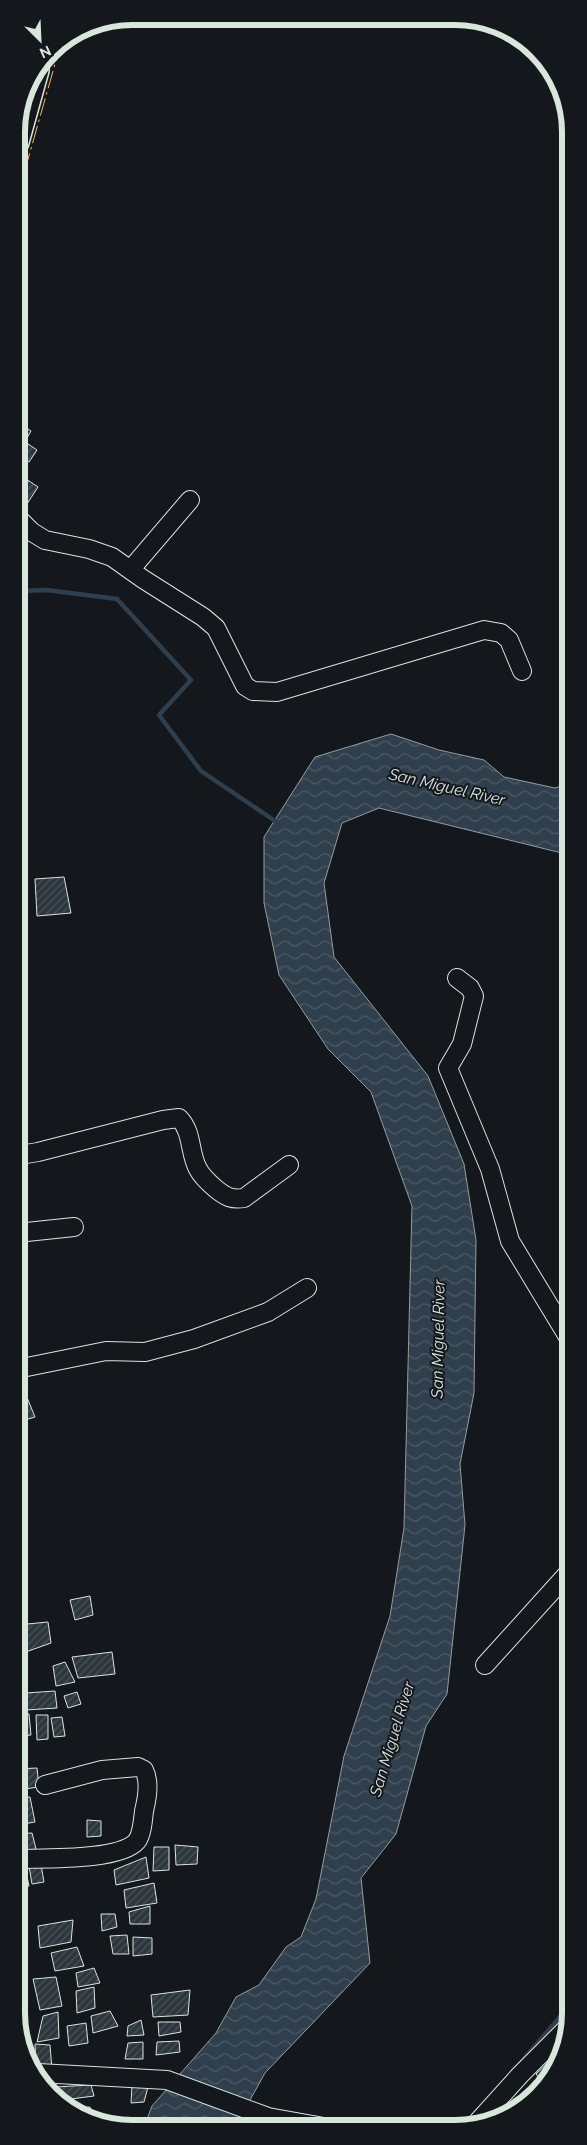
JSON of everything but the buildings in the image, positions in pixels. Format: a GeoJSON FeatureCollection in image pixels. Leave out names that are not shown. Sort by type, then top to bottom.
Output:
{"type":"FeatureCollection","features":[{"type":"Feature","properties":{"kind":"street"},"geometry":{"type":"LineString","coordinates":[[131,569],[190,500]]}},
{"type":"Feature","properties":{"kind":"street"},"geometry":{"type":"LineString","coordinates":[[25,525],[45,540],[89,548],[112,557],[203,617],[216,628],[245,686],[253,690],[277,692],[484,630],[500,633],[509,640],[522,671]]}},
{"type":"Feature","properties":{"kind":"street"},"geometry":{"type":"LineString","coordinates":[[456,978],[470,988],[474,996],[462,1044],[448,1068],[490,1169],[510,1241],[562,1327]]}},
{"type":"Feature","properties":{"kind":"street"},"geometry":{"type":"LineString","coordinates":[[25,1154],[38,1152],[163,1120],[179,1118],[185,1124],[197,1168],[206,1180],[226,1197],[244,1198],[288,1165]]}},
{"type":"Feature","properties":{"kind":"street"},"geometry":{"type":"LineString","coordinates":[[25,1232],[74,1227]]}},
{"type":"Feature","properties":{"kind":"street"},"geometry":{"type":"LineString","coordinates":[[25,1367],[106,1351],[145,1352],[194,1340],[268,1312],[307,1288]]}},
{"type":"Feature","properties":{"kind":"street"},"geometry":{"type":"LineString","coordinates":[[485,1665],[562,1580]]}},
{"type":"Feature","properties":{"kind":"street"},"geometry":{"type":"LineString","coordinates":[[25,1859],[96,1856],[121,1851],[131,1847],[139,1839],[146,1801],[147,1781],[144,1770],[131,1767],[102,1770],[45,1785]]}},
{"type":"Feature","properties":{"kind":"street"},"geometry":{"type":"LineString","coordinates":[[483,2116],[559,2036]]}},
{"type":"Feature","properties":{"kind":"street"},"geometry":{"type":"LineString","coordinates":[[45,2074],[167,2080],[268,2117],[285,2120]]}},
{"type":"Feature","properties":{"kind":"water","name":"San Miguel River"},"geometry":{"type":"Polygon","coordinates":[[[391,734],[439,750],[484,760],[504,777],[555,788],[562,786],[562,853],[379,808],[342,823],[324,883],[334,957],[428,1076],[464,1164],[476,1240],[474,1393],[460,1464],[465,1525],[447,1694],[426,1726],[396,1834],[361,1878],[370,1963],[265,2073],[239,2120],[147,2120],[152,2106],[216,2033],[236,1997],[259,1985],[286,1947],[301,1937],[316,1899],[344,1756],[390,1616],[404,1528],[412,1206],[371,1092],[328,1049],[279,975],[264,903],[264,837],[315,757],[391,734]]]}},
{"type":"Feature","properties":{"kind":"waterway"},"geometry":{"type":"LineString","coordinates":[[25,591],[47,590],[117,599],[191,680],[159,715],[201,771],[278,823]]}},
{"type":"Feature","properties":{"kind":"waterway"},"geometry":{"type":"LineString","coordinates":[[517,2067],[562,2014]]}},
{"type":"Feature","properties":{"kind":"power"},"geometry":{"type":"LineString","coordinates":[[25,170],[55,65]]}}]}
